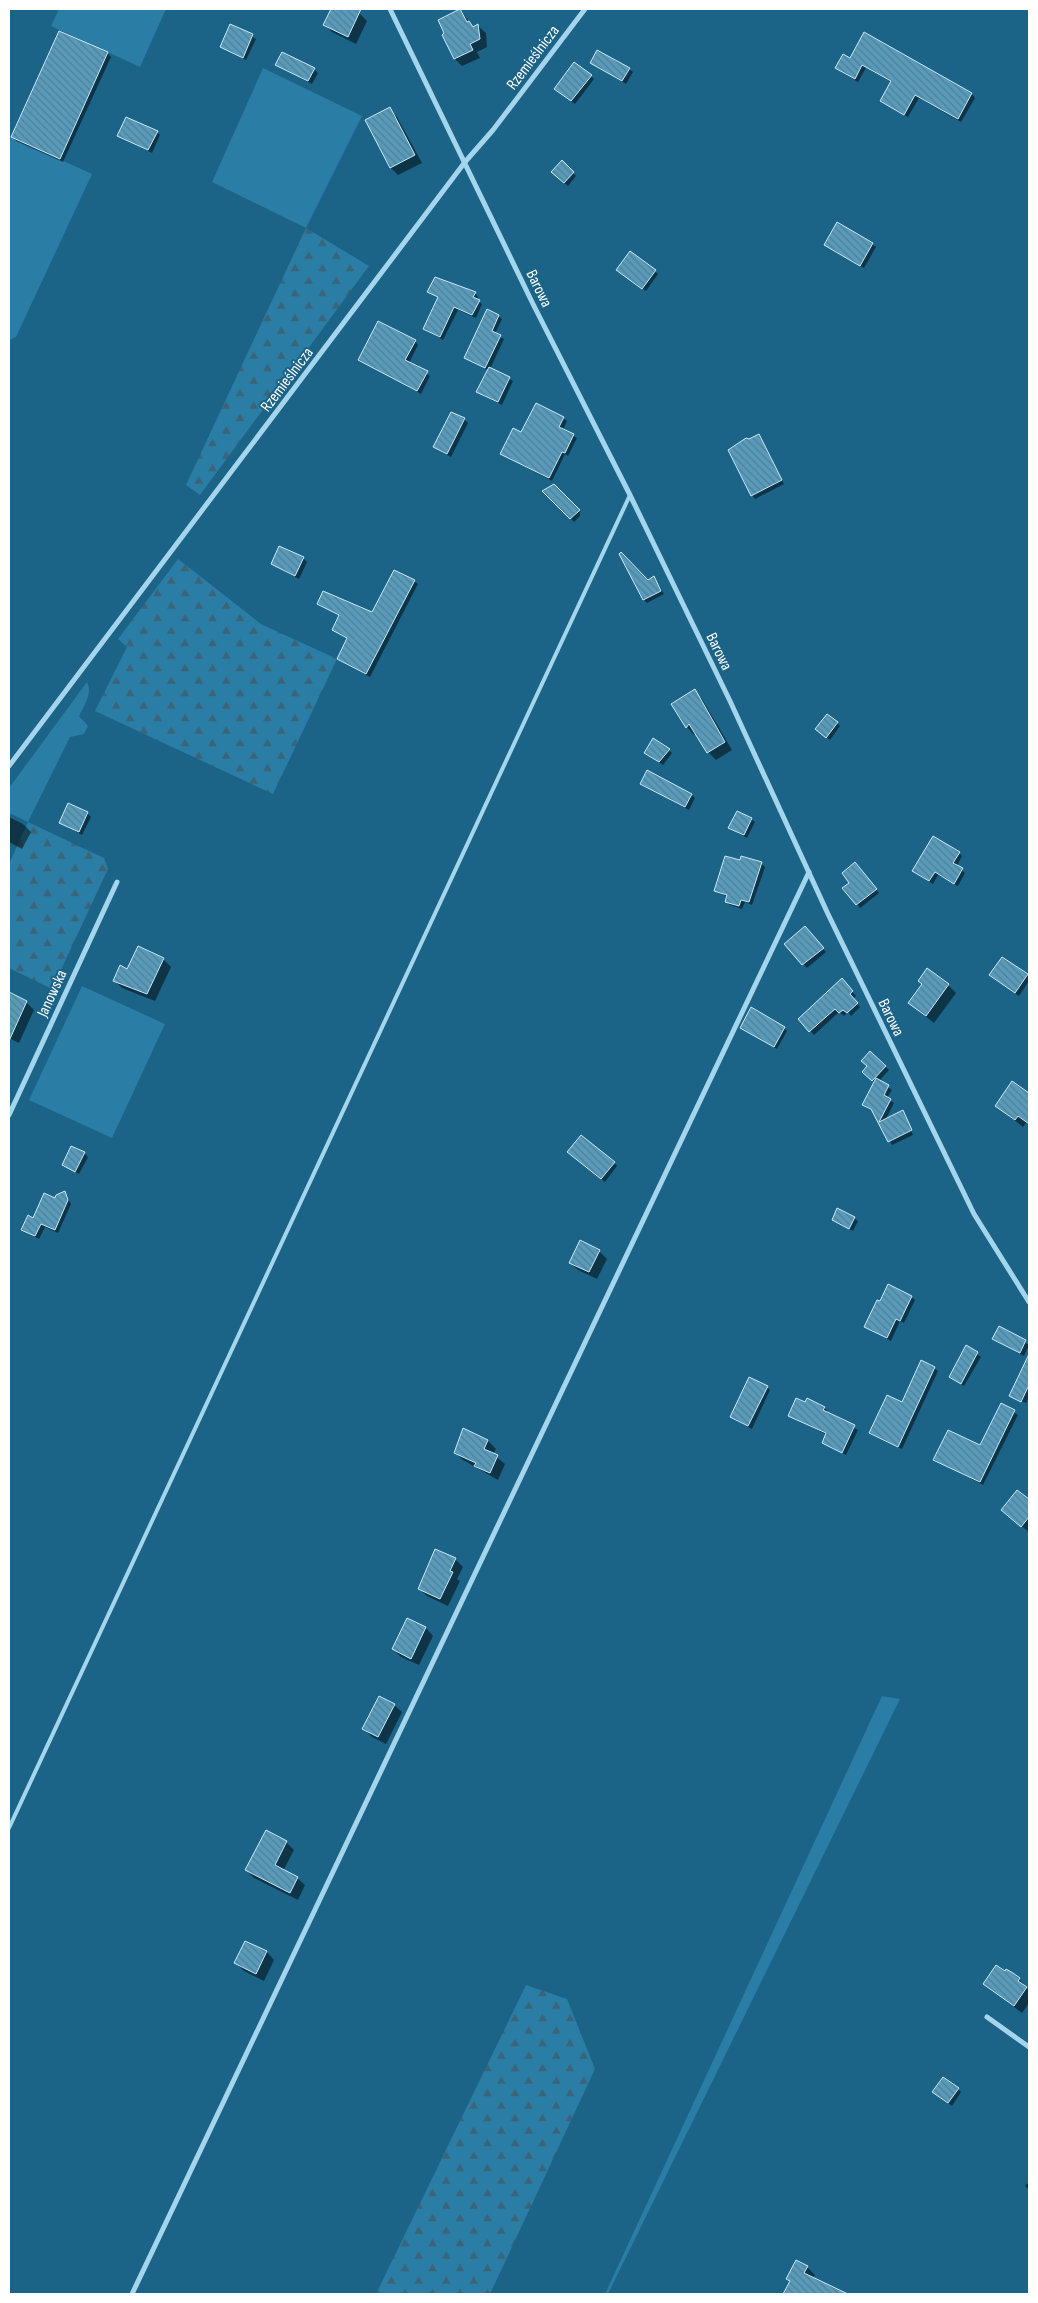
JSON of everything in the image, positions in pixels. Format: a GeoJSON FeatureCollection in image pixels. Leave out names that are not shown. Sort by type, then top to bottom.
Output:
{"type":"FeatureCollection","features":[{"type":"Feature","properties":{"kind":"street","name":"Barowa"},"geometry":{"type":"LineString","coordinates":[[390,9],[533,304],[630,494],[974,1214],[1029,1302]]}},
{"type":"Feature","properties":{"kind":"street","name":"Rzemieślnicza"},"geometry":{"type":"LineString","coordinates":[[9,766],[465,162],[493,130],[585,9]]}},
{"type":"Feature","properties":{"kind":"street"},"geometry":{"type":"LineString","coordinates":[[132,2294],[809,872]]}},
{"type":"Feature","properties":{"kind":"street","name":"Janowska"},"geometry":{"type":"LineString","coordinates":[[9,1115],[117,882]]}},
{"type":"Feature","properties":{"kind":"street"},"geometry":{"type":"LineString","coordinates":[[987,2017],[1029,2047]]}},
{"type":"Feature","properties":{"kind":"lane"},"geometry":{"type":"LineString","coordinates":[[9,1828],[630,494]]}},
{"type":"Feature","properties":{"kind":"green space"},"geometry":{"type":"Polygon","coordinates":[[[59,9],[166,9],[140,67],[51,26],[59,9]]]}},
{"type":"Feature","properties":{"kind":"green space"},"geometry":{"type":"Polygon","coordinates":[[[263,68],[362,116],[306,228],[212,182],[263,68]]]}},
{"type":"Feature","properties":{"kind":"green space"},"geometry":{"type":"Polygon","coordinates":[[[9,136],[92,174],[16,337],[9,340],[9,136]]]}},
{"type":"Feature","properties":{"kind":"green space"},"geometry":{"type":"Polygon","coordinates":[[[306,228],[369,266],[200,495],[186,485],[306,228]]]}},
{"type":"Feature","properties":{"kind":"green space"},"geometry":{"type":"Polygon","coordinates":[[[178,559],[261,624],[337,659],[273,794],[95,711],[127,647],[118,639],[178,559]]]}},
{"type":"Feature","properties":{"kind":"green space"},"geometry":{"type":"Polygon","coordinates":[[[87,682],[89,691],[79,716],[88,726],[84,734],[70,737],[28,822],[9,813],[9,788],[87,682]]]}},
{"type":"Feature","properties":{"kind":"green space"},"geometry":{"type":"Polygon","coordinates":[[[28,822],[104,858],[108,869],[52,989],[9,968],[9,864],[28,822]]]}},
{"type":"Feature","properties":{"kind":"green space"},"geometry":{"type":"Polygon","coordinates":[[[82,986],[165,1024],[112,1138],[29,1100],[82,986]]]}},
{"type":"Feature","properties":{"kind":"green space"},"geometry":{"type":"Polygon","coordinates":[[[882,1696],[900,1699],[608,2294],[605,2294],[882,1696]]]}},
{"type":"Feature","properties":{"kind":"green space"},"geometry":{"type":"Polygon","coordinates":[[[526,1985],[567,1999],[595,2069],[490,2294],[376,2294],[526,1985]]]}},
{"type":"Feature","properties":{"kind":"building"},"geometry":{"type":"Polygon","coordinates":[[[331,9],[361,9],[348,37],[323,25],[331,9]]]}},
{"type":"Feature","properties":{"kind":"building"},"geometry":{"type":"Polygon","coordinates":[[[460,9],[467,22],[469,21],[473,27],[478,24],[480,39],[470,44],[473,50],[454,59],[442,35],[444,33],[438,20],[460,9]]]}},
{"type":"Feature","properties":{"kind":"building"},"geometry":{"type":"Polygon","coordinates":[[[230,24],[253,34],[243,58],[220,47],[230,24]]]}},
{"type":"Feature","properties":{"kind":"building"},"geometry":{"type":"Polygon","coordinates":[[[59,31],[108,52],[60,159],[11,137],[59,31]]]}},
{"type":"Feature","properties":{"kind":"building"},"geometry":{"type":"Polygon","coordinates":[[[864,32],[972,93],[958,119],[915,95],[904,115],[880,101],[891,81],[862,65],[855,79],[835,68],[843,54],[850,58],[864,32]]]}},
{"type":"Feature","properties":{"kind":"building"},"geometry":{"type":"Polygon","coordinates":[[[597,50],[630,68],[622,81],[590,63],[597,50]]]}},
{"type":"Feature","properties":{"kind":"building"},"geometry":{"type":"Polygon","coordinates":[[[282,52],[315,68],[308,81],[275,65],[282,52]]]}},
{"type":"Feature","properties":{"kind":"building"},"geometry":{"type":"Polygon","coordinates":[[[574,62],[592,75],[571,101],[554,89],[574,62]]]}},
{"type":"Feature","properties":{"kind":"building"},"geometry":{"type":"Polygon","coordinates":[[[390,107],[415,155],[390,168],[365,120],[390,107]]]}},
{"type":"Feature","properties":{"kind":"building"},"geometry":{"type":"Polygon","coordinates":[[[126,117],[158,131],[148,150],[117,136],[126,117]]]}},
{"type":"Feature","properties":{"kind":"building"},"geometry":{"type":"Polygon","coordinates":[[[562,160],[574,172],[564,183],[551,172],[562,160]]]}},
{"type":"Feature","properties":{"kind":"building"},"geometry":{"type":"Polygon","coordinates":[[[837,222],[873,243],[860,266],[824,245],[837,222]]]}},
{"type":"Feature","properties":{"kind":"building"},"geometry":{"type":"Polygon","coordinates":[[[630,251],[656,270],[642,289],[616,270],[630,251]]]}},
{"type":"Feature","properties":{"kind":"building"},"geometry":{"type":"Polygon","coordinates":[[[435,277],[476,292],[473,297],[480,300],[472,315],[454,307],[440,337],[423,329],[438,297],[427,292],[435,277]]]}},
{"type":"Feature","properties":{"kind":"building"},"geometry":{"type":"Polygon","coordinates":[[[487,309],[499,315],[492,331],[501,335],[485,368],[464,358],[487,309]]]}},
{"type":"Feature","properties":{"kind":"building"},"geometry":{"type":"Polygon","coordinates":[[[378,321],[416,340],[405,360],[428,371],[417,391],[358,360],[378,321]]]}},
{"type":"Feature","properties":{"kind":"building"},"geometry":{"type":"Polygon","coordinates":[[[489,367],[510,377],[498,402],[476,392],[489,367]]]}},
{"type":"Feature","properties":{"kind":"building"},"geometry":{"type":"Polygon","coordinates":[[[536,403],[564,417],[559,427],[574,434],[565,453],[562,452],[549,478],[500,454],[513,428],[521,432],[536,403]]]}},
{"type":"Feature","properties":{"kind":"building"},"geometry":{"type":"Polygon","coordinates":[[[451,412],[465,418],[447,454],[433,447],[451,412]]]}},
{"type":"Feature","properties":{"kind":"building"},"geometry":{"type":"Polygon","coordinates":[[[759,434],[782,480],[751,496],[728,450],[746,438],[749,439],[759,434]]]}},
{"type":"Feature","properties":{"kind":"building"},"geometry":{"type":"Polygon","coordinates":[[[554,484],[580,510],[570,519],[542,491],[554,484]]]}},
{"type":"Feature","properties":{"kind":"building"},"geometry":{"type":"Polygon","coordinates":[[[279,546],[304,557],[295,576],[271,564],[279,546]]]}},
{"type":"Feature","properties":{"kind":"building"},"geometry":{"type":"Polygon","coordinates":[[[621,552],[648,580],[654,576],[661,591],[643,600],[619,554],[621,552]]]}},
{"type":"Feature","properties":{"kind":"building"},"geometry":{"type":"Polygon","coordinates":[[[394,570],[415,580],[366,674],[337,659],[347,638],[332,630],[339,615],[317,604],[323,591],[372,612],[394,570]]]}},
{"type":"Feature","properties":{"kind":"building"},"geometry":{"type":"Polygon","coordinates":[[[695,689],[725,742],[707,753],[689,724],[686,728],[671,704],[695,689]]]}},
{"type":"Feature","properties":{"kind":"building"},"geometry":{"type":"Polygon","coordinates":[[[827,714],[838,722],[826,738],[815,729],[827,714]]]}},
{"type":"Feature","properties":{"kind":"building"},"geometry":{"type":"Polygon","coordinates":[[[653,738],[670,749],[659,762],[644,753],[653,738]]]}},
{"type":"Feature","properties":{"kind":"building"},"geometry":{"type":"Polygon","coordinates":[[[647,770],[692,794],[685,807],[640,784],[647,770]]]}},
{"type":"Feature","properties":{"kind":"building"},"geometry":{"type":"Polygon","coordinates":[[[68,803],[88,812],[79,832],[59,823],[68,803]]]}},
{"type":"Feature","properties":{"kind":"building"},"geometry":{"type":"Polygon","coordinates":[[[737,811],[752,818],[744,835],[728,828],[737,811]]]}},
{"type":"Feature","properties":{"kind":"building"},"geometry":{"type":"Polygon","coordinates":[[[933,836],[960,852],[953,863],[963,868],[954,884],[935,872],[929,881],[912,871],[933,836]]]}},
{"type":"Feature","properties":{"kind":"building"},"geometry":{"type":"Polygon","coordinates":[[[725,856],[740,860],[741,856],[762,862],[749,902],[741,900],[739,906],[725,902],[727,895],[714,891],[725,856]]]}},
{"type":"Feature","properties":{"kind":"building"},"geometry":{"type":"Polygon","coordinates":[[[855,862],[877,889],[856,905],[842,888],[849,883],[842,873],[855,862]]]}},
{"type":"Feature","properties":{"kind":"building"},"geometry":{"type":"Polygon","coordinates":[[[805,926],[824,948],[802,965],[784,944],[805,926]]]}},
{"type":"Feature","properties":{"kind":"building"},"geometry":{"type":"Polygon","coordinates":[[[138,946],[164,958],[147,994],[113,981],[120,965],[127,969],[138,946]]]}},
{"type":"Feature","properties":{"kind":"building"},"geometry":{"type":"Polygon","coordinates":[[[1002,957],[1028,974],[1015,993],[989,975],[1002,957]]]}},
{"type":"Feature","properties":{"kind":"building"},"geometry":{"type":"Polygon","coordinates":[[[927,968],[949,984],[926,1016],[908,1003],[922,984],[918,981],[927,968]]]}},
{"type":"Feature","properties":{"kind":"building"},"geometry":{"type":"Polygon","coordinates":[[[842,978],[853,991],[850,994],[858,1003],[847,1013],[843,1010],[839,1013],[835,1009],[809,1032],[798,1019],[842,978]]]}},
{"type":"Feature","properties":{"kind":"building"},"geometry":{"type":"Polygon","coordinates":[[[9,992],[27,1001],[9,1041],[9,992]]]}},
{"type":"Feature","properties":{"kind":"building"},"geometry":{"type":"Polygon","coordinates":[[[751,1007],[785,1027],[774,1047],[740,1028],[751,1007]]]}},
{"type":"Feature","properties":{"kind":"building"},"geometry":{"type":"Polygon","coordinates":[[[870,1051],[886,1066],[872,1081],[862,1072],[867,1066],[861,1061],[870,1051]]]}},
{"type":"Feature","properties":{"kind":"building"},"geometry":{"type":"Polygon","coordinates":[[[876,1078],[889,1085],[884,1095],[891,1099],[879,1122],[903,1110],[912,1130],[888,1142],[871,1109],[862,1105],[876,1078]]]}},
{"type":"Feature","properties":{"kind":"building"},"geometry":{"type":"Polygon","coordinates":[[[1012,1081],[1029,1093],[1029,1124],[1018,1116],[1015,1120],[995,1106],[1012,1081]]]}},
{"type":"Feature","properties":{"kind":"building"},"geometry":{"type":"Polygon","coordinates":[[[581,1135],[615,1162],[601,1179],[567,1152],[581,1135]]]}},
{"type":"Feature","properties":{"kind":"building"},"geometry":{"type":"Polygon","coordinates":[[[71,1146],[85,1152],[75,1172],[62,1165],[71,1146]]]}},
{"type":"Feature","properties":{"kind":"building"},"geometry":{"type":"Polygon","coordinates":[[[65,1191],[68,1200],[55,1230],[41,1224],[35,1236],[21,1230],[28,1215],[33,1218],[44,1193],[55,1198],[56,1195],[65,1191]]]}},
{"type":"Feature","properties":{"kind":"building"},"geometry":{"type":"Polygon","coordinates":[[[837,1208],[855,1217],[849,1229],[832,1220],[837,1208]]]}},
{"type":"Feature","properties":{"kind":"building"},"geometry":{"type":"Polygon","coordinates":[[[580,1240],[600,1250],[589,1272],[569,1263],[580,1240]]]}},
{"type":"Feature","properties":{"kind":"building"},"geometry":{"type":"Polygon","coordinates":[[[888,1284],[912,1296],[900,1321],[896,1319],[887,1338],[864,1327],[877,1300],[880,1301],[888,1284]]]}},
{"type":"Feature","properties":{"kind":"building"},"geometry":{"type":"Polygon","coordinates":[[[999,1326],[1026,1340],[1020,1353],[992,1339],[999,1326]]]}},
{"type":"Feature","properties":{"kind":"building"},"geometry":{"type":"Polygon","coordinates":[[[966,1345],[978,1352],[961,1384],[949,1377],[966,1345]]]}},
{"type":"Feature","properties":{"kind":"building"},"geometry":{"type":"Polygon","coordinates":[[[1029,1354],[1029,1385],[1021,1402],[1009,1396],[1029,1354]]]}},
{"type":"Feature","properties":{"kind":"building"},"geometry":{"type":"Polygon","coordinates":[[[921,1360],[935,1367],[898,1447],[869,1433],[887,1395],[902,1402],[921,1360]]]}},
{"type":"Feature","properties":{"kind":"building"},"geometry":{"type":"Polygon","coordinates":[[[749,1377],[768,1386],[748,1426],[730,1417],[749,1377]]]}},
{"type":"Feature","properties":{"kind":"building"},"geometry":{"type":"Polygon","coordinates":[[[796,1398],[805,1402],[807,1398],[825,1407],[823,1410],[855,1425],[842,1453],[822,1443],[826,1433],[788,1416],[796,1398]]]}},
{"type":"Feature","properties":{"kind":"building"},"geometry":{"type":"Polygon","coordinates":[[[1001,1403],[1015,1410],[980,1482],[933,1460],[948,1430],[980,1445],[1001,1403]]]}},
{"type":"Feature","properties":{"kind":"building"},"geometry":{"type":"Polygon","coordinates":[[[463,1428],[488,1440],[484,1449],[498,1455],[490,1473],[474,1466],[476,1463],[454,1453],[463,1428]]]}},
{"type":"Feature","properties":{"kind":"building"},"geometry":{"type":"Polygon","coordinates":[[[1017,1490],[1029,1499],[1029,1517],[1021,1527],[1001,1510],[1017,1490]]]}},
{"type":"Feature","properties":{"kind":"building"},"geometry":{"type":"Polygon","coordinates":[[[435,1549],[456,1558],[450,1571],[453,1572],[440,1599],[418,1589],[435,1549]]]}},
{"type":"Feature","properties":{"kind":"building"},"geometry":{"type":"Polygon","coordinates":[[[407,1618],[426,1627],[411,1659],[392,1649],[407,1618]]]}},
{"type":"Feature","properties":{"kind":"building"},"geometry":{"type":"Polygon","coordinates":[[[379,1696],[395,1704],[378,1737],[362,1729],[379,1696]]]}},
{"type":"Feature","properties":{"kind":"building"},"geometry":{"type":"Polygon","coordinates":[[[266,1830],[287,1841],[275,1865],[298,1877],[290,1893],[245,1870],[266,1830]]]}},
{"type":"Feature","properties":{"kind":"building"},"geometry":{"type":"Polygon","coordinates":[[[245,1941],[267,1951],[256,1974],[234,1963],[245,1941]]]}},
{"type":"Feature","properties":{"kind":"building"},"geometry":{"type":"Polygon","coordinates":[[[996,1965],[1005,1971],[1006,1969],[1013,1973],[1020,1978],[1018,1981],[1027,1987],[1014,2006],[983,1984],[996,1965]]]}},
{"type":"Feature","properties":{"kind":"building"},"geometry":{"type":"Polygon","coordinates":[[[943,2077],[959,2088],[948,2103],[932,2092],[943,2077]]]}},
{"type":"Feature","properties":{"kind":"building"},"geometry":{"type":"Polygon","coordinates":[[[796,2260],[808,2266],[804,2273],[848,2294],[783,2294],[790,2281],[786,2279],[796,2260]]]}}]}
